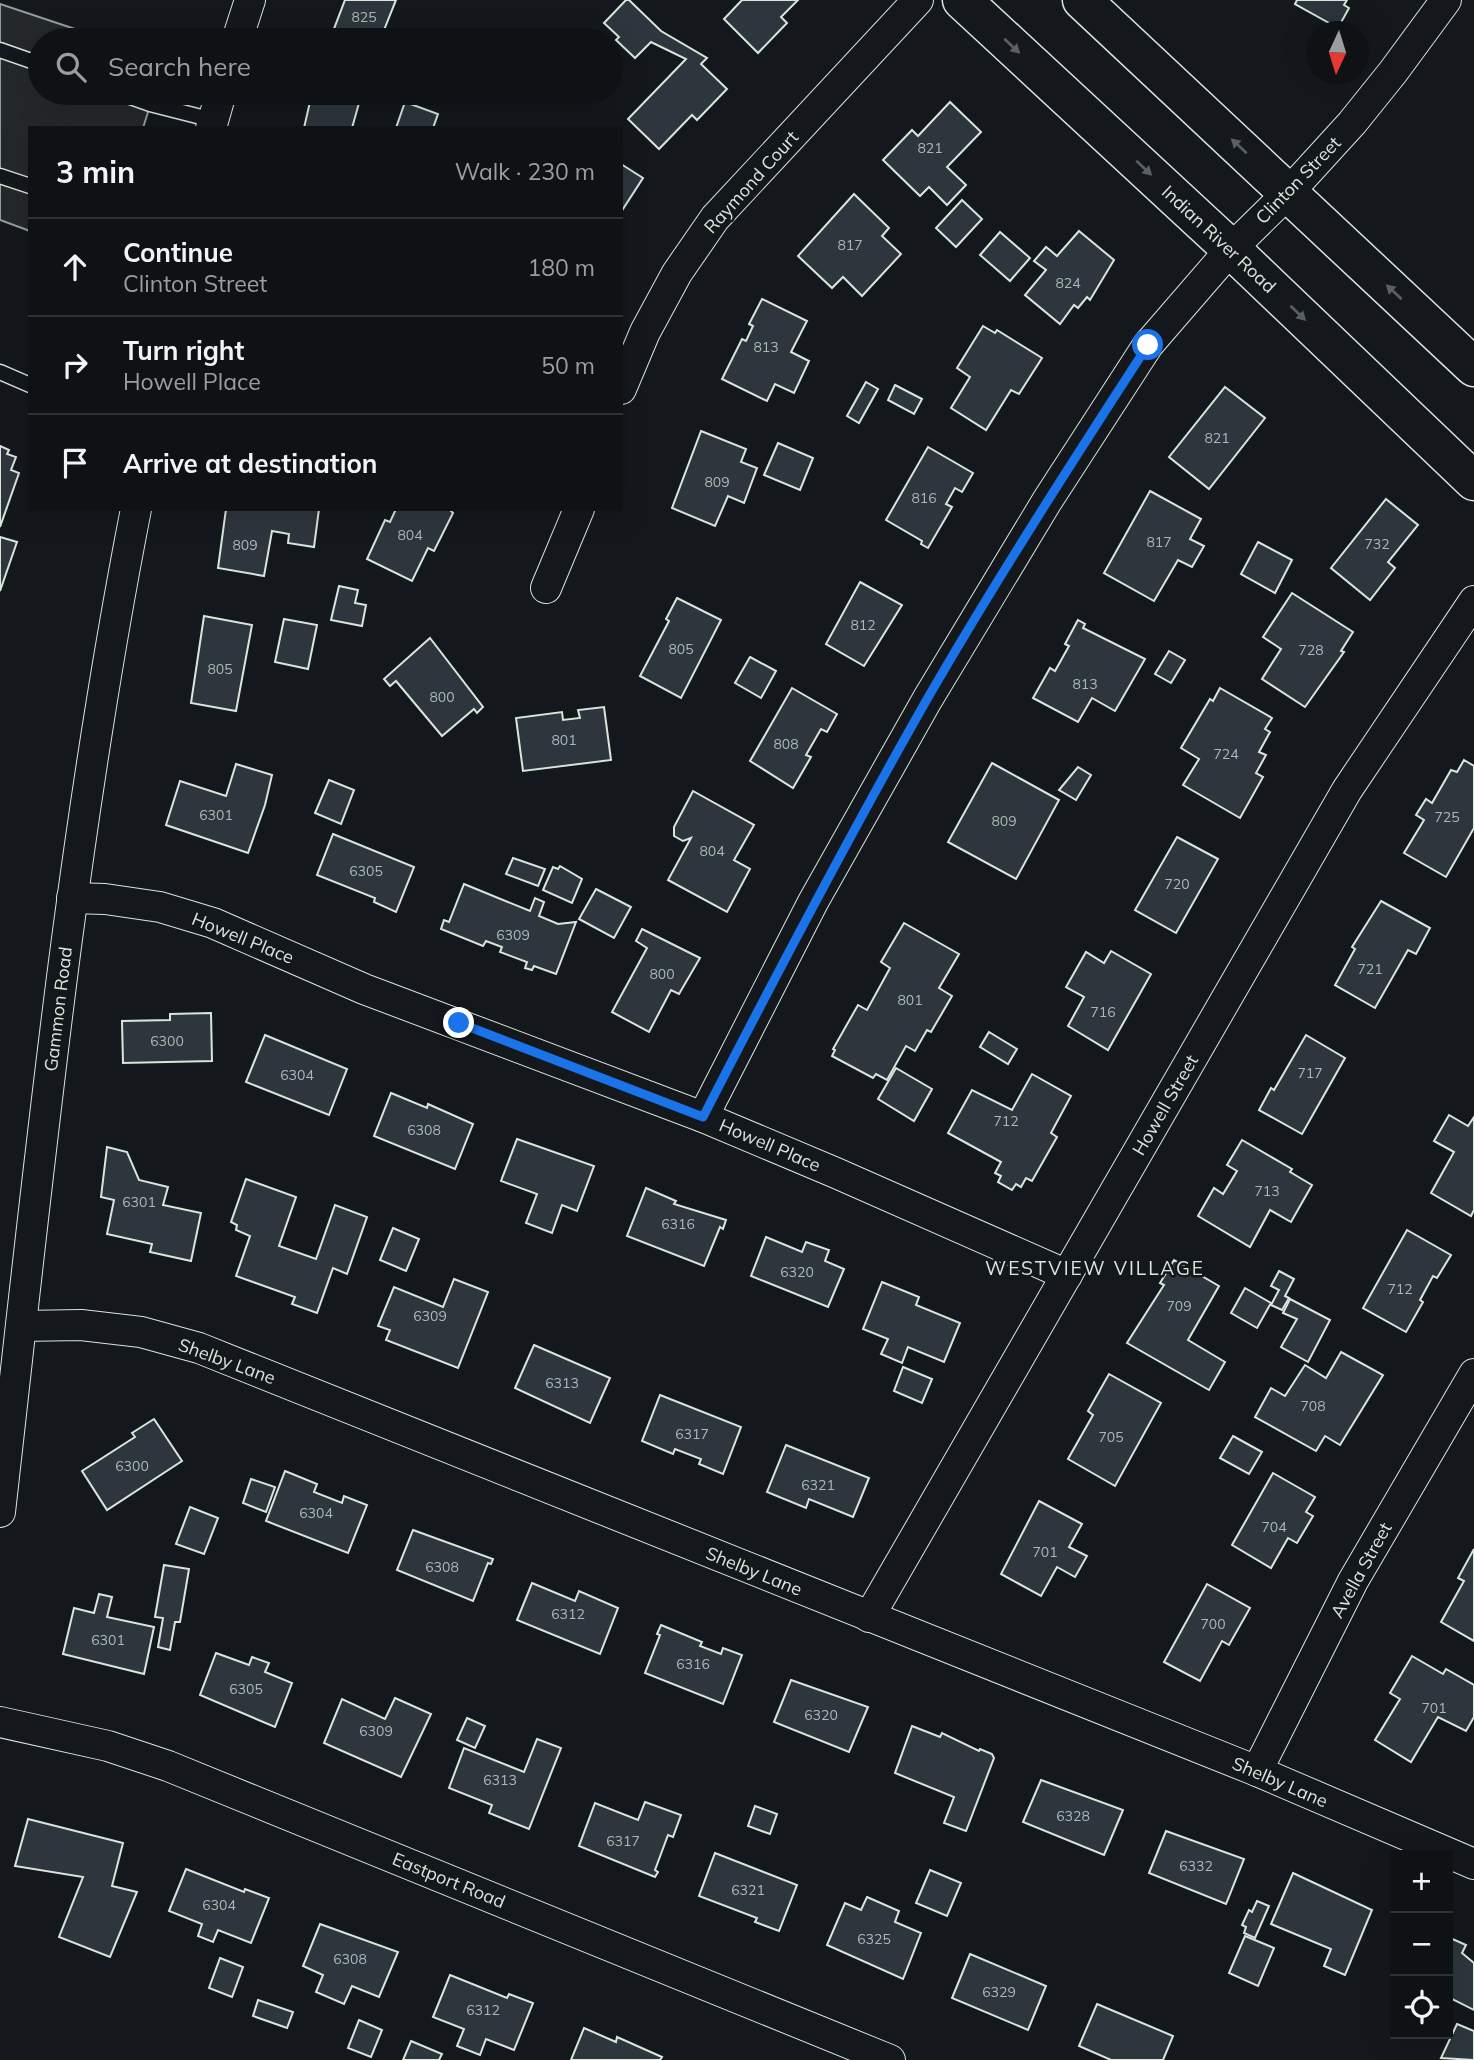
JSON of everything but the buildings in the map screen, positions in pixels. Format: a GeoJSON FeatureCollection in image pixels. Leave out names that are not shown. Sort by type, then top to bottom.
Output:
{"type":"FeatureCollection","features":[{"type":"Feature","properties":{"kind":"main road","name":"Indian River Road"},"geometry":{"type":"LineString","coordinates":[[962,0],[1231,249],[1474,481]]}},
{"type":"Feature","properties":{"kind":"main road"},"geometry":{"type":"LineString","coordinates":[[1082,0],[1474,367]]}},
{"type":"Feature","properties":{"kind":"street"},"geometry":{"type":"LineString","coordinates":[[241,28],[250,0]]}},
{"type":"Feature","properties":{"kind":"street","name":"Raymond Court"},"geometry":{"type":"LineString","coordinates":[[623,384],[645,332],[677,273],[715,218],[918,0]]}},
{"type":"Feature","properties":{"kind":"street","name":"Clinton Street"},"geometry":{"type":"LineString","coordinates":[[703,1117],[813,902],[927,700],[1047,501],[1148,345],[1231,249],[1289,192],[1352,123],[1446,0]]}},
{"type":"Feature","properties":{"kind":"street","name":"Gammon Road"},"geometry":{"type":"LineString","coordinates":[[0,1512],[72,898],[136,511]]}},
{"type":"Feature","properties":{"kind":"street"},"geometry":{"type":"LineString","coordinates":[[545,588],[578,511]]}},
{"type":"Feature","properties":{"kind":"street","name":"Howell Street"},"geometry":{"type":"LineString","coordinates":[[869,1618],[1347,790],[1474,601]]}},
{"type":"Feature","properties":{"kind":"street","name":"Howell Place"},"geometry":{"type":"LineString","coordinates":[[72,898],[105,899],[160,908],[213,923],[364,989],[703,1117],[1067,1275]]}},
{"type":"Feature","properties":{"kind":"street","name":"Shelby Lane"},"geometry":{"type":"LineString","coordinates":[[21,1326],[93,1326],[141,1332],[199,1348],[1257,1772],[1474,1864]]}},
{"type":"Feature","properties":{"kind":"street","name":"Avella Street"},"geometry":{"type":"LineString","coordinates":[[1257,1772],[1353,1581],[1474,1374]]}},
{"type":"Feature","properties":{"kind":"street","name":"Eastport Road"},"geometry":{"type":"LineString","coordinates":[[0,1722],[107,1746],[168,1766],[890,2060]]}},
{"type":"Feature","properties":{"kind":"lane"},"geometry":{"type":"LineString","coordinates":[[0,50],[28,60]]}},
{"type":"Feature","properties":{"kind":"lane"},"geometry":{"type":"LineString","coordinates":[[157,105],[215,113]]}},
{"type":"Feature","properties":{"kind":"lane"},"geometry":{"type":"LineString","coordinates":[[0,176],[28,185]]}},
{"type":"Feature","properties":{"kind":"lane"},"geometry":{"type":"LineString","coordinates":[[0,372],[28,384]]}},
{"type":"Feature","properties":{"kind":"shaded area"},"geometry":{"type":"Polygon","coordinates":[[[0,4],[72,28],[28,28],[28,105],[150,105],[144,126],[28,126],[28,230],[0,220],[0,4]]]}},
{"type":"Feature","properties":{"kind":"district","name":"WESTVIEW VILLAGE"},"geometry":{"type":"Point","coordinates":[1095,1268]}},
{"type":"Feature","properties":{"kind":"route"},"geometry":{"type":"LineString","coordinates":[[459,1023],[703,1117],[813,902],[927,700],[1047,501],[1148,345]]}}]}
